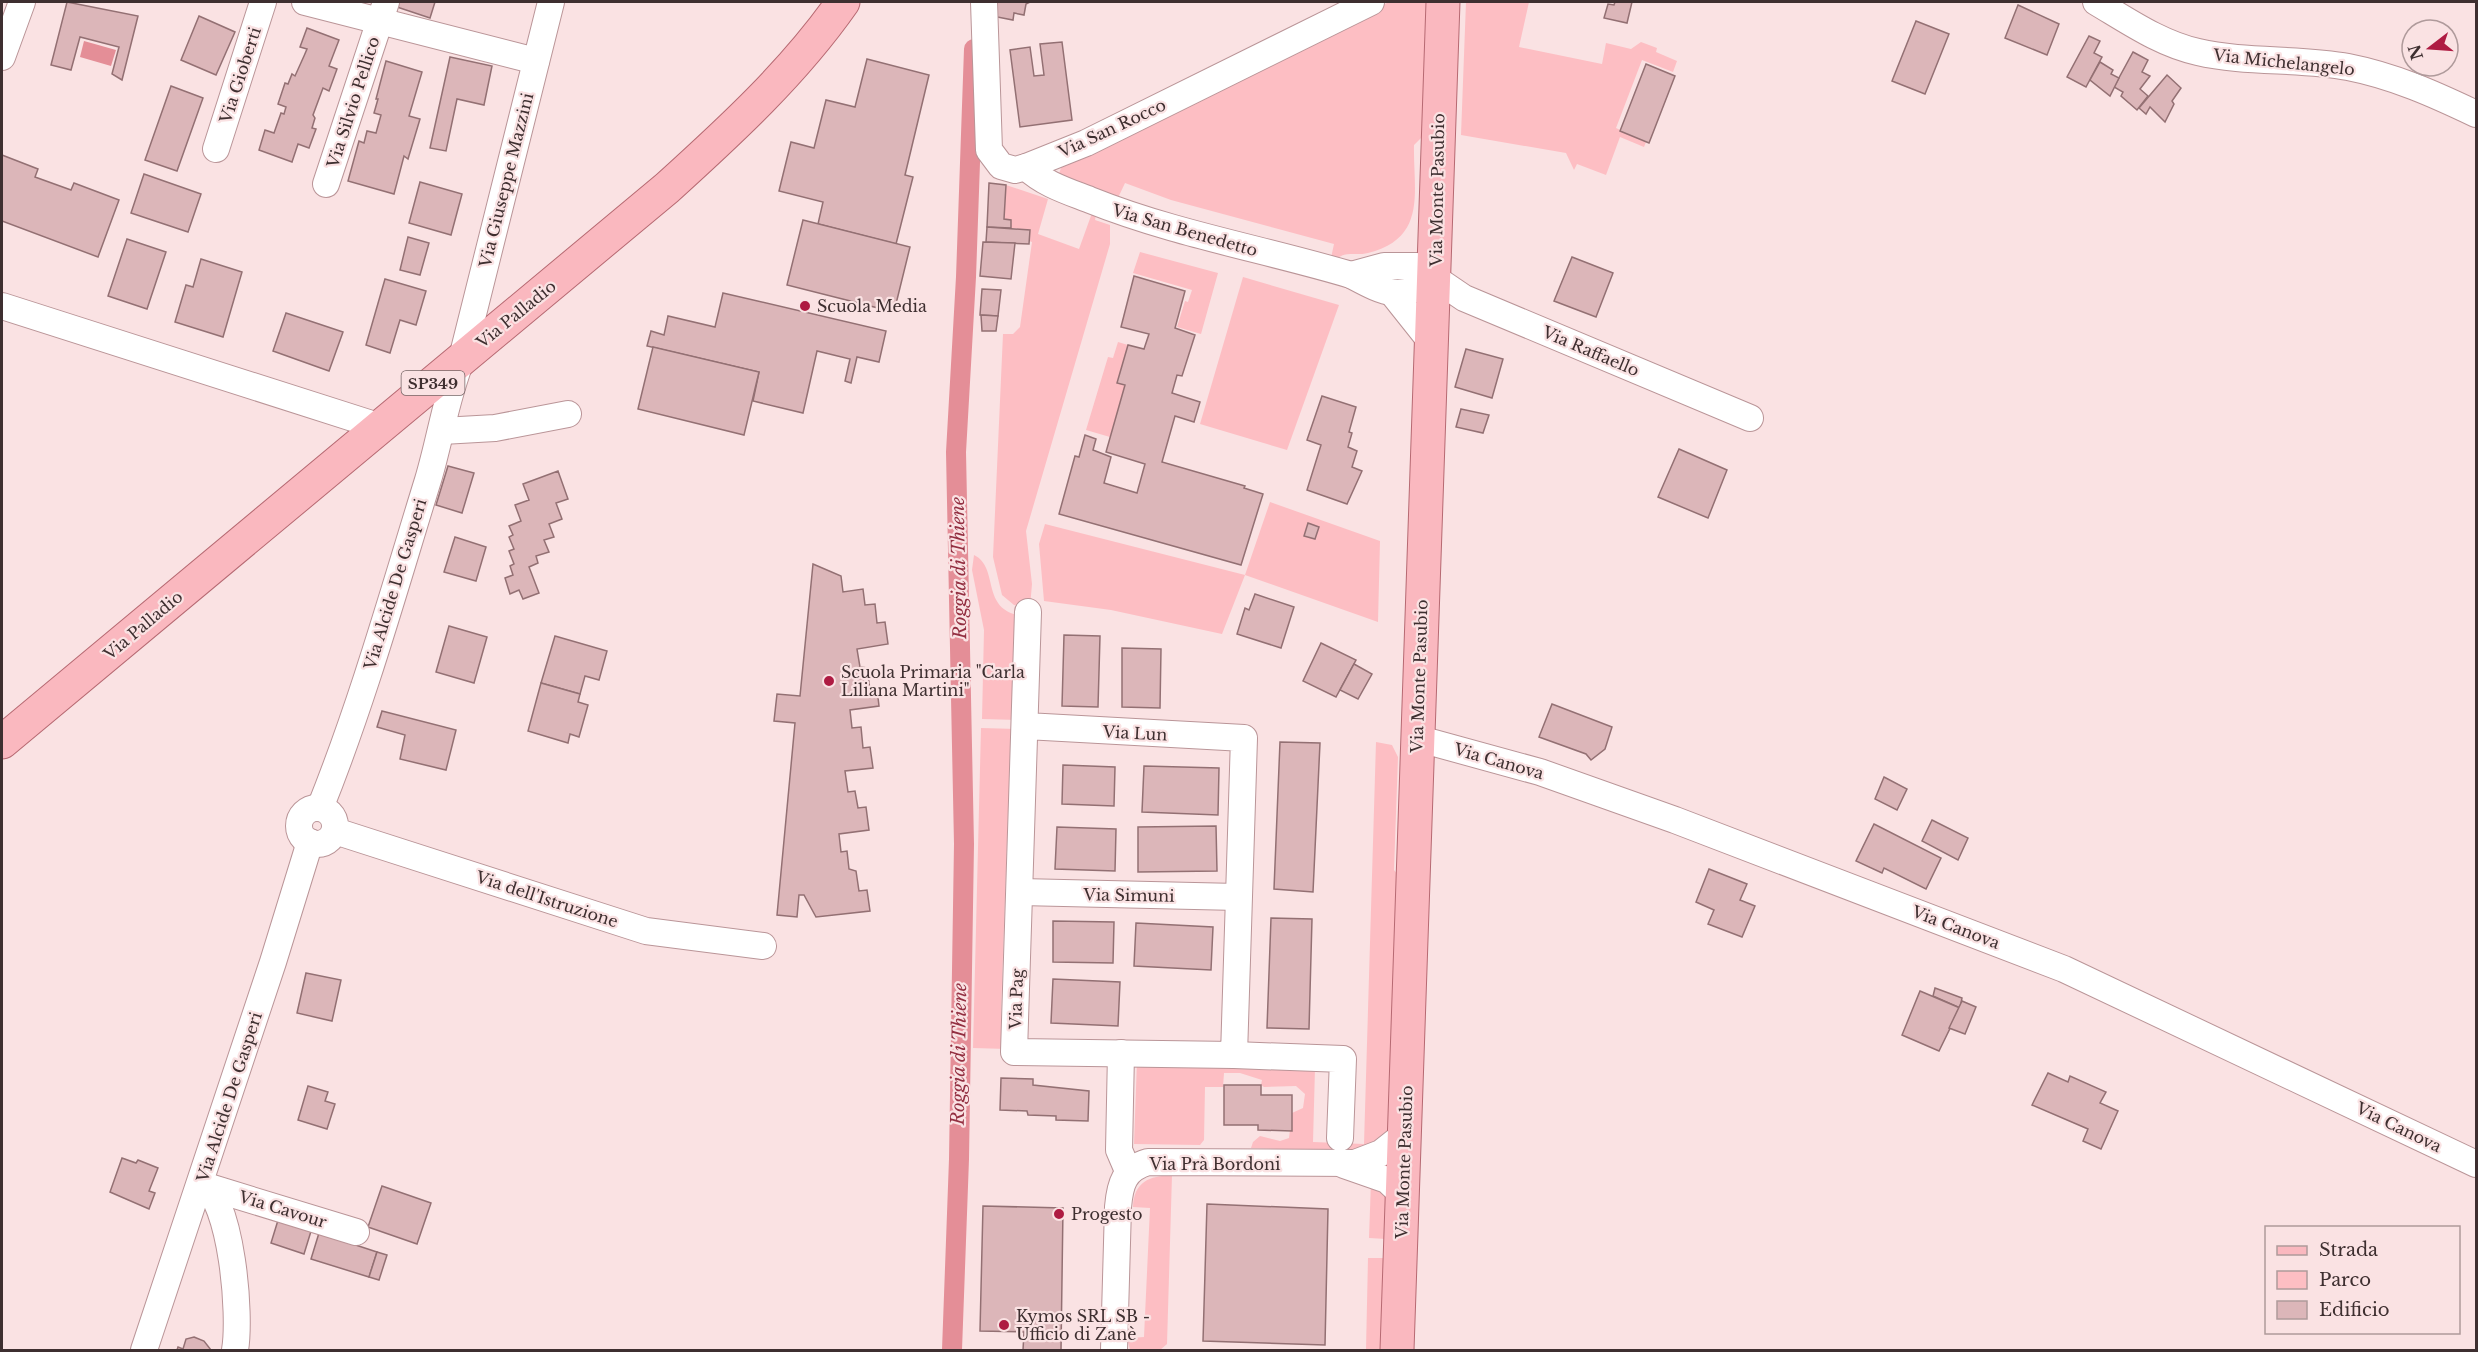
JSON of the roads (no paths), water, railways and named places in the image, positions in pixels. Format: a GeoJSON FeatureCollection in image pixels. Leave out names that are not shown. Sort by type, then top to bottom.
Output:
{"type":"FeatureCollection","features":[{"type":"Feature","properties":{"kind":"main road","name":"Via Palladio"},"geometry":{"type":"LineString","coordinates":[[2,742],[462,358],[600,246],[739,123],[790,68],[843,2]]}},
{"type":"Feature","properties":{"kind":"main road","name":"Via Monte Pasubio"},"geometry":{"type":"LineString","coordinates":[[1397,1350],[1404,1196],[1416,738],[1435,279],[1443,2]]}},
{"type":"Feature","properties":{"kind":"street"},"geometry":{"type":"LineString","coordinates":[[2,57],[22,2]]}},
{"type":"Feature","properties":{"kind":"street","name":"Via Gioberti"},"geometry":{"type":"LineString","coordinates":[[216,149],[263,2]]}},
{"type":"Feature","properties":{"kind":"street","name":"Via Silvio Pellico"},"geometry":{"type":"LineString","coordinates":[[305,2],[382,11],[536,61]]}},
{"type":"Feature","properties":{"kind":"street","name":"Via Giuseppe Mazzini"},"geometry":{"type":"LineString","coordinates":[[462,358],[551,2]]}},
{"type":"Feature","properties":{"kind":"street"},"geometry":{"type":"LineString","coordinates":[[984,2],[989,150],[1001,166],[1015,170],[1026,167]]}},
{"type":"Feature","properties":{"kind":"street","name":"Via San Rocco"},"geometry":{"type":"LineString","coordinates":[[1026,167],[1086,143],[1371,2]]}},
{"type":"Feature","properties":{"kind":"street","name":"Via Michelangelo"},"geometry":{"type":"LineString","coordinates":[[2096,2],[2153,35],[2198,52],[2346,66],[2414,85],[2476,114]]}},
{"type":"Feature","properties":{"kind":"street","name":"Via Silvio Pellico"},"geometry":{"type":"LineString","coordinates":[[326,184],[382,11]]}},
{"type":"Feature","properties":{"kind":"street","name":"Via San Benedetto"},"geometry":{"type":"LineString","coordinates":[[1026,167],[1048,184],[1125,214],[1224,243],[1351,275],[1393,294]]}},
{"type":"Feature","properties":{"kind":"street"},"geometry":{"type":"LineString","coordinates":[[1387,266],[1409,253],[1422,241],[1436,220]]}},
{"type":"Feature","properties":{"kind":"street","name":"Via San Benedetto"},"geometry":{"type":"LineString","coordinates":[[1351,275],[1387,266],[1418,266],[1435,279]]}},
{"type":"Feature","properties":{"kind":"street"},"geometry":{"type":"LineString","coordinates":[[1393,294],[1408,293],[1435,279]]}},
{"type":"Feature","properties":{"kind":"street","name":"Via Raffaello"},"geometry":{"type":"LineString","coordinates":[[1435,279],[1464,298],[1750,418]]}},
{"type":"Feature","properties":{"kind":"street"},"geometry":{"type":"LineString","coordinates":[[1393,294],[1432,343]]}},
{"type":"Feature","properties":{"kind":"street"},"geometry":{"type":"LineString","coordinates":[[2,306],[381,427]]}},
{"type":"Feature","properties":{"kind":"street","name":"Via Alcide De Gasperi"},"geometry":{"type":"LineString","coordinates":[[144,1350],[205,1184],[310,842],[300,832],[300,821],[309,810],[320,808],[340,757],[387,615],[442,430],[452,382],[462,358]]}},
{"type":"Feature","properties":{"kind":"street"},"geometry":{"type":"LineString","coordinates":[[442,430],[495,428],[568,414]]}},
{"type":"Feature","properties":{"kind":"street","name":"Via Pag"},"geometry":{"type":"LineString","coordinates":[[1028,612],[1014,1052],[1343,1059],[1340,1138]]}},
{"type":"Feature","properties":{"kind":"street","name":"Via Lun"},"geometry":{"type":"LineString","coordinates":[[1026,726],[1244,738],[1238,897]]}},
{"type":"Feature","properties":{"kind":"street","name":"Via Canova"},"geometry":{"type":"LineString","coordinates":[[1416,738],[1540,771],[2064,969],[2476,1164]]}},
{"type":"Feature","properties":{"kind":"street"},"geometry":{"type":"LineString","coordinates":[[310,842],[325,842],[335,831],[333,816],[320,808]]}},
{"type":"Feature","properties":{"kind":"street","name":"Via dell'Istruzione"},"geometry":{"type":"LineString","coordinates":[[335,831],[646,931],[763,946]]}},
{"type":"Feature","properties":{"kind":"street","name":"Via Simuni"},"geometry":{"type":"LineString","coordinates":[[1020,892],[1238,897]]}},
{"type":"Feature","properties":{"kind":"street"},"geometry":{"type":"LineString","coordinates":[[1234,1055],[1238,897]]}},
{"type":"Feature","properties":{"kind":"street"},"geometry":{"type":"LineString","coordinates":[[1121,1053],[1119,1150],[1128,1171]]}},
{"type":"Feature","properties":{"kind":"street","name":"Via Prà Bordoni"},"geometry":{"type":"LineString","coordinates":[[1114,1350],[1118,1207],[1120,1185],[1128,1171],[1148,1162],[1341,1164],[1369,1159],[1405,1134]]}},
{"type":"Feature","properties":{"kind":"street","name":"Via Prà Bordoni"},"geometry":{"type":"LineString","coordinates":[[1341,1164],[1387,1180],[1404,1196]]}},
{"type":"Feature","properties":{"kind":"street","name":"Via Cavour"},"geometry":{"type":"LineString","coordinates":[[205,1184],[356,1232]]}},
{"type":"Feature","properties":{"kind":"street","name":"Via Cavour"},"geometry":{"type":"LineString","coordinates":[[205,1184],[222,1219],[232,1263],[238,1319],[235,1350]]}},
{"type":"Feature","properties":{"kind":"waterway","name":"Roggia di Thiene"},"geometry":{"type":"LineString","coordinates":[[952,1350],[959,1159],[964,844],[956,452],[966,277],[974,49]]}},
{"type":"Feature","properties":{"kind":"place","name":"Scuola Media"},"geometry":{"type":"Point","coordinates":[805,306]}},
{"type":"Feature","properties":{"kind":"place","name":"Scuola Primaria \"Carla Liliana Martini\""},"geometry":{"type":"Point","coordinates":[829,681]}},
{"type":"Feature","properties":{"kind":"place","name":"Progesto"},"geometry":{"type":"Point","coordinates":[1059,1214]}},
{"type":"Feature","properties":{"kind":"place","name":"Kymos SRL SB - Ufficio di Zanè"},"geometry":{"type":"Point","coordinates":[1004,1325]}}]}
